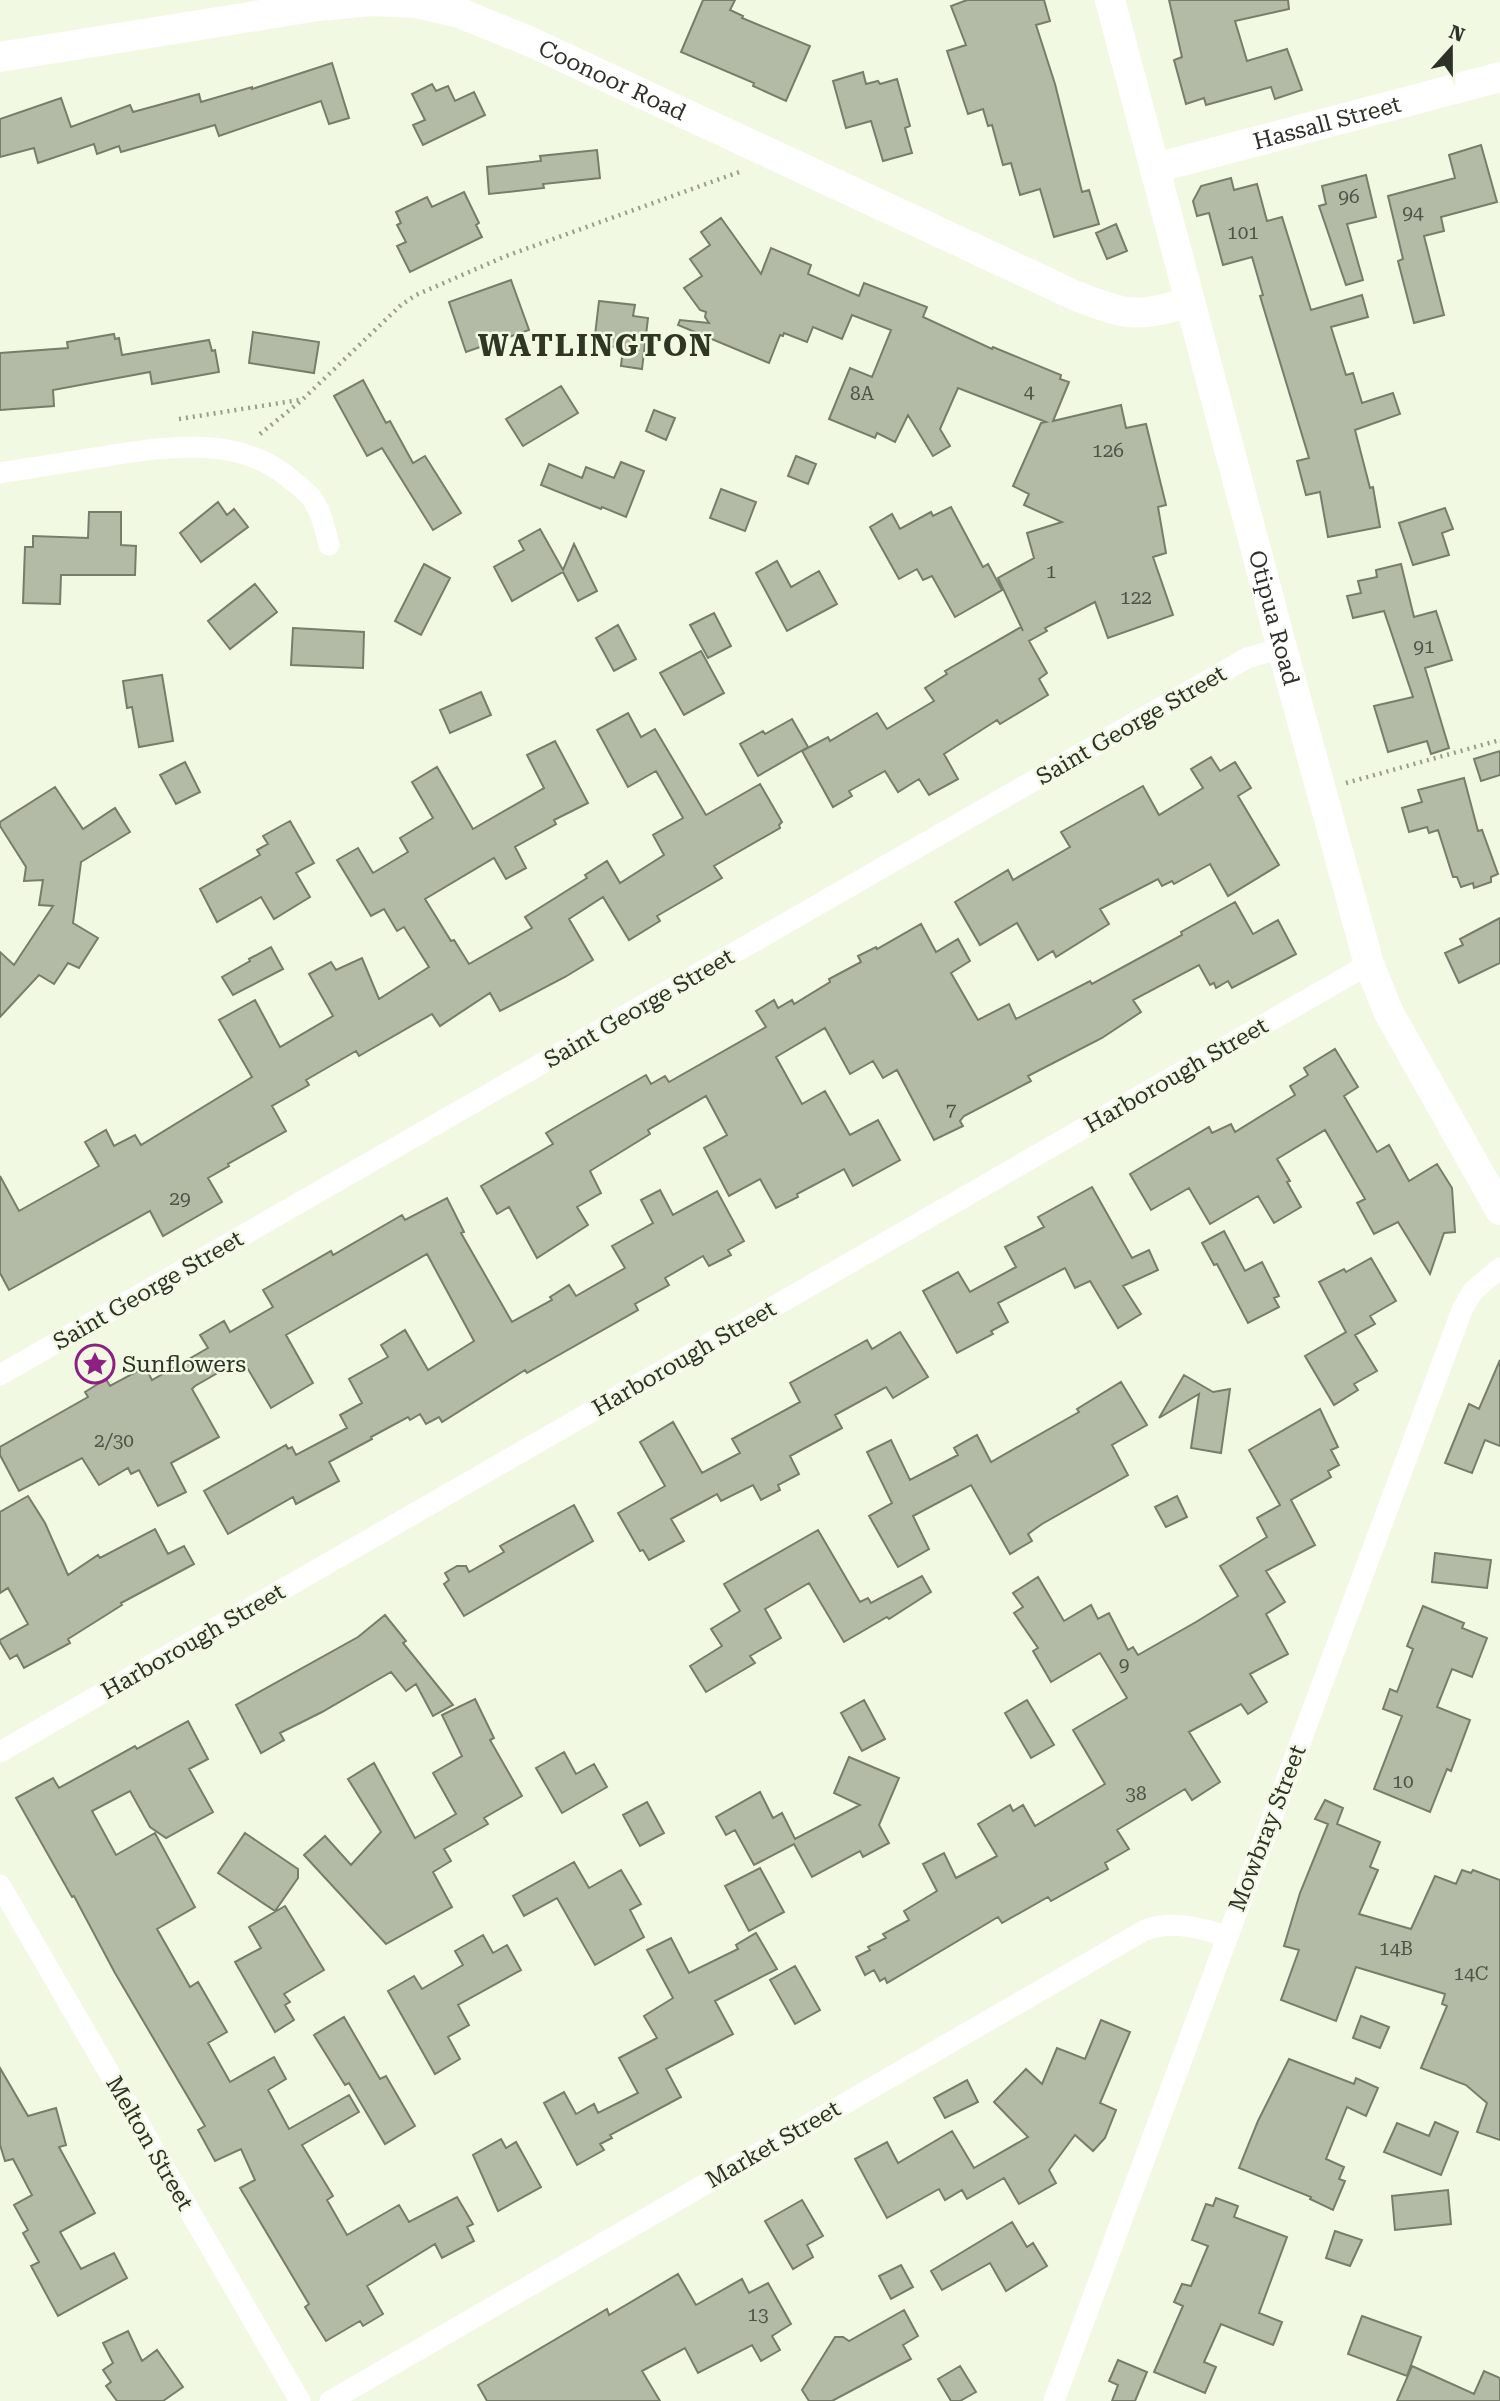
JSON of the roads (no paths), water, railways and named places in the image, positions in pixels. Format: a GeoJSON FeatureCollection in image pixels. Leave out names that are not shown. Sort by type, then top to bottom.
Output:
{"type":"FeatureCollection","features":[{"type":"Feature","properties":{"kind":"street","name":"Otipua Road"},"geometry":{"type":"LineString","coordinates":[[1110,0],[1369,964],[1389,1013],[1500,1210]]}},
{"type":"Feature","properties":{"kind":"street","name":"Coonoor Road"},"geometry":{"type":"LineString","coordinates":[[0,57],[318,6],[373,1],[416,3],[460,13],[497,26],[1100,305],[1123,313],[1138,314],[1190,302]]}},
{"type":"Feature","properties":{"kind":"street","name":"Hassall Street"},"geometry":{"type":"LineString","coordinates":[[1155,169],[1500,77]]}},
{"type":"Feature","properties":{"kind":"street"},"geometry":{"type":"LineString","coordinates":[[0,473],[143,450],[212,447],[265,462],[285,473],[312,498],[323,519],[329,545]]}},
{"type":"Feature","properties":{"kind":"street","name":"Saint George Street"},"geometry":{"type":"LineString","coordinates":[[2,1368],[1247,658],[1282,648]]}},
{"type":"Feature","properties":{"kind":"street","name":"Harborough Street"},"geometry":{"type":"LineString","coordinates":[[0,1752],[1369,964]]}},
{"type":"Feature","properties":{"kind":"street","name":"Mowbray Street"},"geometry":{"type":"LineString","coordinates":[[1054,2401],[1462,1310],[1473,1291],[1500,1268]]}},
{"type":"Feature","properties":{"kind":"street","name":"Melton Street"},"geometry":{"type":"LineString","coordinates":[[0,1885],[300,2401]]}},
{"type":"Feature","properties":{"kind":"street","name":"Market Street"},"geometry":{"type":"LineString","coordinates":[[330,2401],[1145,1930],[1169,1924],[1183,1925],[1227,1936]]}},
{"type":"Feature","properties":{"kind":"place","name":"Sunflowers"},"geometry":{"type":"Point","coordinates":[95,1364]}},
{"type":"Feature","properties":{"kind":"district","name":"WATLINGTON"},"geometry":{"type":"Point","coordinates":[596,346]}}]}
